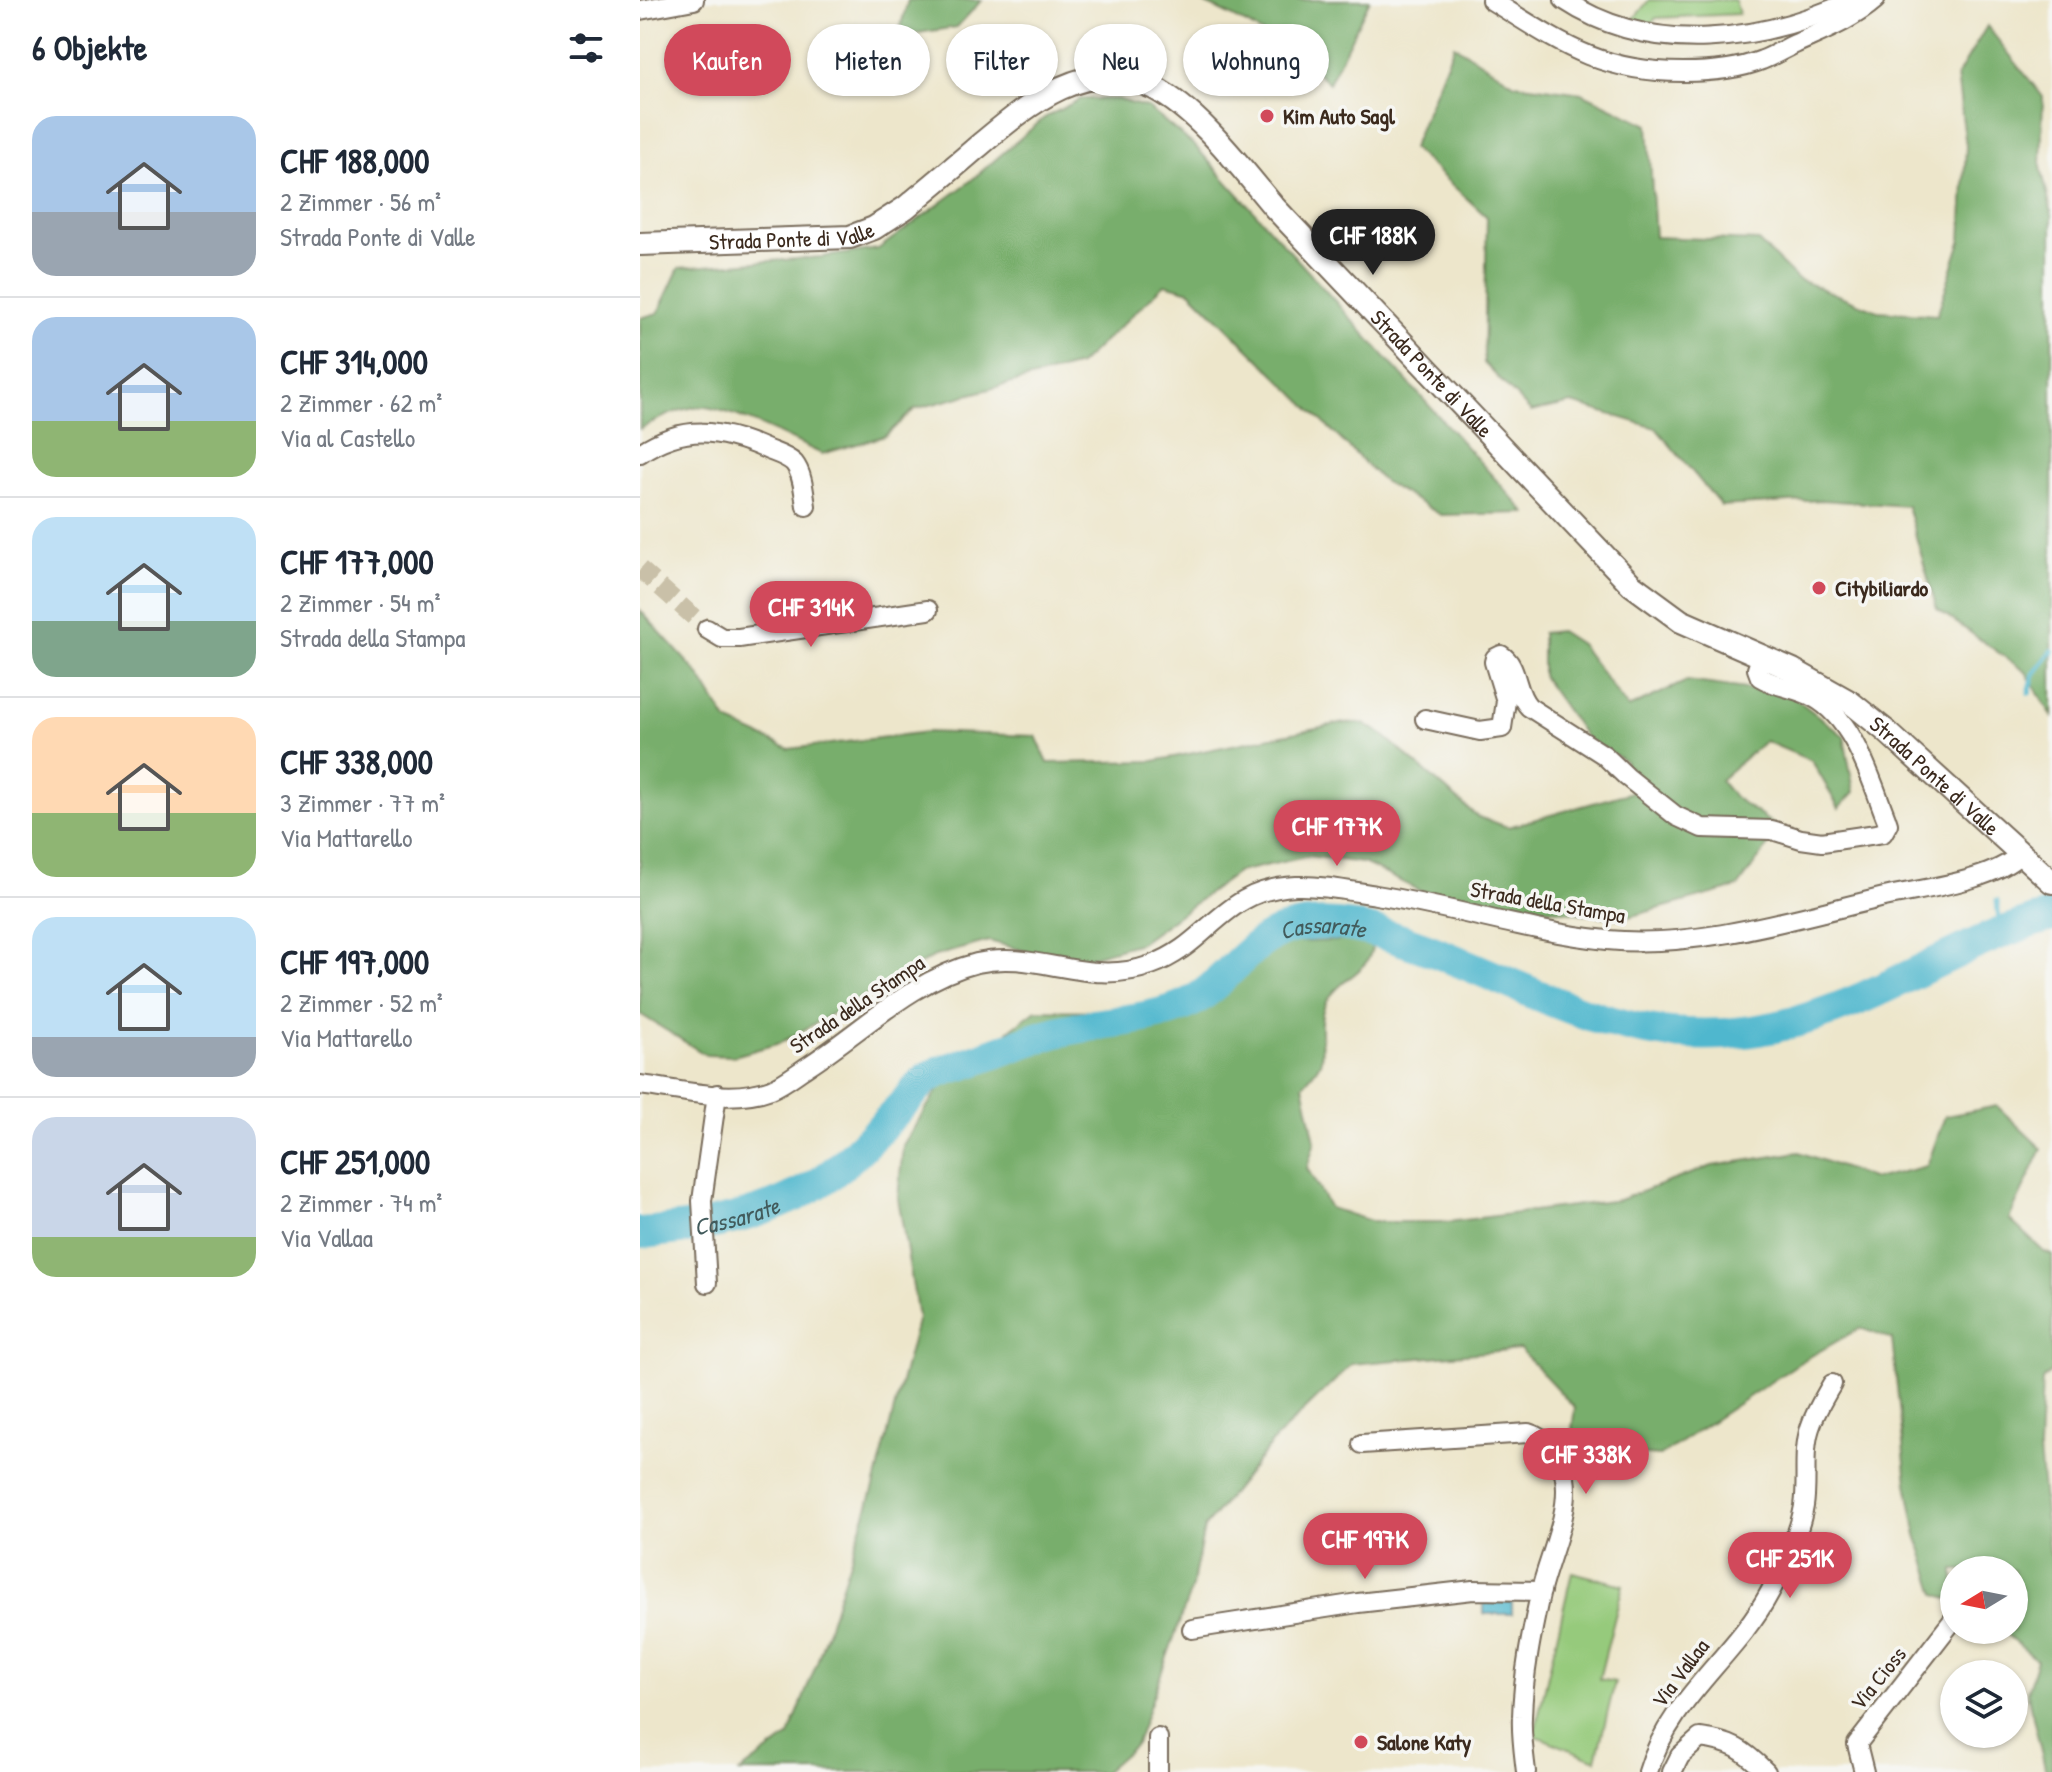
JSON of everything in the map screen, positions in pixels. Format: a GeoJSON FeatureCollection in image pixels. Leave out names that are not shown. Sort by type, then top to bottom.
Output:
{"type":"FeatureCollection","features":[{"type":"Feature","properties":{"kind":"street"},"geometry":{"type":"LineString","coordinates":[[640,10],[694,0]]}},
{"type":"Feature","properties":{"kind":"street"},"geometry":{"type":"LineString","coordinates":[[1491,0],[1548,36],[1603,62],[1647,72],[1693,72],[1725,69],[1761,60],[1857,15],[1875,0]]}},
{"type":"Feature","properties":{"kind":"street"},"geometry":{"type":"LineString","coordinates":[[1564,0],[1591,16],[1622,27],[1667,36],[1701,38],[1770,30],[1853,0]]}},
{"type":"Feature","properties":{"kind":"street","name":"Strada Ponte di Valle"},"geometry":{"type":"LineString","coordinates":[[640,244],[830,238],[862,234],[888,221],[1015,115],[1047,94],[1094,78],[1120,77],[1143,83],[1163,93],[1191,116],[1236,161],[1275,208],[1632,585],[1674,617],[1819,683],[1850,702],[2052,882]]}},
{"type":"Feature","properties":{"kind":"street"},"geometry":{"type":"LineString","coordinates":[[640,453],[663,440],[691,432],[742,439],[792,461],[799,471],[806,506]]}},
{"type":"Feature","properties":{"kind":"street"},"geometry":{"type":"LineString","coordinates":[[707,629],[722,638],[739,638],[928,610]]}},
{"type":"Feature","properties":{"kind":"street","name":"Strada Ponte di Valle"},"geometry":{"type":"LineString","coordinates":[[1425,719],[1480,731],[1502,728],[1506,701],[1494,662],[1501,655],[1511,666],[1521,697],[1529,707],[1604,755],[1653,798],[1689,823],[1710,829],[1772,830],[1822,842],[1883,833],[1888,824],[1886,818],[1863,758],[1847,730],[1832,712],[1814,698],[1760,677],[1757,669],[1761,657]]}},
{"type":"Feature","properties":{"kind":"street","name":"Strada della Stampa"},"geometry":{"type":"LineString","coordinates":[[640,1085],[744,1095],[772,1089],[920,988],[957,970],[1007,960],[1088,973],[1134,971],[1177,953],[1242,900],[1280,888],[1347,890],[1432,904],[1584,937],[1645,941],[1705,936],[1938,885],[2011,863],[2020,854]]}},
{"type":"Feature","properties":{"kind":"street"},"geometry":{"type":"LineString","coordinates":[[707,1283],[702,1201],[717,1094]]}},
{"type":"Feature","properties":{"kind":"street","name":"Via Vallaa"},"geometry":{"type":"LineString","coordinates":[[1648,1772],[1660,1742],[1687,1698],[1752,1620],[1772,1588],[1793,1543],[1804,1507],[1810,1429],[1832,1384]]}},
{"type":"Feature","properties":{"kind":"street"},"geometry":{"type":"LineString","coordinates":[[1362,1444],[1523,1433],[1544,1440],[1559,1461],[1565,1476],[1565,1503],[1541,1591],[1523,1695],[1526,1772]]}},
{"type":"Feature","properties":{"kind":"street"},"geometry":{"type":"LineString","coordinates":[[1192,1629],[1358,1603],[1473,1590],[1541,1591]]}},
{"type":"Feature","properties":{"kind":"street","name":"Via Cioss"},"geometry":{"type":"LineString","coordinates":[[1864,1772],[1857,1744],[1940,1637]]}},
{"type":"Feature","properties":{"kind":"street"},"geometry":{"type":"LineString","coordinates":[[1158,1738],[1158,1772]]}},
{"type":"Feature","properties":{"kind":"street"},"geometry":{"type":"LineString","coordinates":[[1672,1772],[1680,1756],[1700,1738],[1726,1741],[1747,1753],[1766,1772]]}},
{"type":"Feature","properties":{"kind":"green space"},"geometry":{"type":"Polygon","coordinates":[[[908,0],[982,0],[960,24],[946,24],[946,29],[930,31],[930,24],[901,24],[908,0]]]}},
{"type":"Feature","properties":{"kind":"green space"},"geometry":{"type":"Polygon","coordinates":[[[1196,0],[1370,0],[1329,83],[1329,24],[1245,24],[1196,0]]]}},
{"type":"Feature","properties":{"kind":"green space"},"geometry":{"type":"Polygon","coordinates":[[[1649,0],[1735,0],[1739,14],[1656,18],[1651,24],[1633,20],[1649,0]]]}},
{"type":"Feature","properties":{"kind":"green space"},"geometry":{"type":"Polygon","coordinates":[[[1987,26],[2043,97],[2041,167],[2052,215],[2052,716],[2026,672],[1937,609],[1907,506],[1822,500],[1721,506],[1656,428],[1572,403],[1531,412],[1484,363],[1487,217],[1412,148],[1454,45],[1515,84],[1582,93],[1648,125],[1655,237],[1758,241],[1797,279],[1878,311],[1937,315],[1961,241],[1966,146],[1957,76],[1987,26]]]}},
{"type":"Feature","properties":{"kind":"green space"},"geometry":{"type":"Polygon","coordinates":[[[1080,99],[1117,99],[1148,108],[1195,146],[1526,513],[1441,515],[1383,481],[1190,291],[1165,284],[1079,365],[915,409],[885,436],[822,454],[749,420],[705,407],[680,411],[640,429],[640,318],[658,313],[679,268],[822,257],[878,249],[968,183],[1044,118],[1080,99]]]}},
{"type":"Feature","properties":{"kind":"green space"},"geometry":{"type":"Polygon","coordinates":[[[640,610],[699,675],[727,721],[789,749],[927,732],[1036,736],[1048,763],[1154,761],[1341,723],[1365,724],[1383,735],[1478,817],[1508,827],[1632,792],[1625,761],[1586,738],[1542,676],[1542,633],[1560,631],[1580,644],[1628,708],[1687,681],[1791,695],[1844,736],[1854,792],[1839,808],[1812,761],[1765,741],[1720,780],[1734,797],[1780,829],[1738,887],[1621,919],[1420,891],[1364,863],[1309,856],[1238,872],[1140,943],[1068,963],[989,941],[935,956],[780,1043],[734,1056],[706,1055],[640,1014],[640,610]]]}},
{"type":"Feature","properties":{"kind":"green space"},"geometry":{"type":"Polygon","coordinates":[[[1373,940],[1363,967],[1336,990],[1325,1006],[1321,1021],[1321,1060],[1303,1085],[1315,1141],[1307,1168],[1330,1208],[1374,1222],[1448,1222],[1619,1200],[1712,1166],[1799,1152],[1874,1179],[1927,1166],[1945,1116],[1997,1106],[2042,1149],[2009,1219],[2044,1252],[2052,1255],[2052,1371],[2042,1380],[2039,1450],[2049,1554],[2052,1554],[2052,1772],[2046,1772],[2028,1696],[2037,1660],[2018,1644],[2028,1644],[2028,1556],[1940,1556],[1940,1595],[1936,1594],[1917,1535],[1907,1483],[1892,1339],[1860,1328],[1799,1363],[1660,1456],[1569,1450],[1575,1408],[1520,1349],[1352,1364],[1277,1437],[1204,1528],[1192,1587],[1136,1744],[1104,1772],[740,1772],[789,1736],[817,1662],[874,1487],[918,1317],[898,1198],[903,1145],[944,1080],[1036,1010],[1104,1011],[1177,1001],[1262,943],[1373,940]]]}},
{"type":"Feature","properties":{"kind":"green space"},"geometry":{"type":"Polygon","coordinates":[[[1572,1572],[1623,1585],[1599,1679],[1615,1682],[1596,1760],[1534,1735],[1572,1572]]]}},
{"type":"Feature","properties":{"kind":"water"},"geometry":{"type":"Polygon","coordinates":[[[1484,1601],[1512,1602],[1512,1614],[1484,1614],[1484,1601]]]}},
{"type":"Feature","properties":{"kind":"waterway"},"geometry":{"type":"LineString","coordinates":[[2029,693],[2034,674],[2052,651]]}},
{"type":"Feature","properties":{"kind":"waterway"},"geometry":{"type":"LineString","coordinates":[[1997,901],[2000,931]]}},
{"type":"Feature","properties":{"kind":"waterway","name":"Cassarate"},"geometry":{"type":"LineString","coordinates":[[640,1233],[720,1222],[798,1195],[851,1157],[920,1084],[934,1074],[1050,1034],[1175,1009],[1202,995],[1260,943],[1288,929],[1320,924],[1369,930],[1449,957],[1583,1013],[1652,1031],[1716,1034],[1774,1027],[1834,1009],[1988,938],[2052,916]]}},
{"type":"Feature","properties":{"kind":"tunnel"},"geometry":{"type":"LineString","coordinates":[[640,569],[707,629]]}},
{"type":"Feature","properties":{"kind":"place","name":"Kim Auto Sagl"},"geometry":{"type":"Point","coordinates":[1267,116]}},
{"type":"Feature","properties":{"kind":"place","name":"Citybiliardo"},"geometry":{"type":"Point","coordinates":[1819,588]}},
{"type":"Feature","properties":{"kind":"place","name":"Salone Katy"},"geometry":{"type":"Point","coordinates":[1361,1742]}}]}
